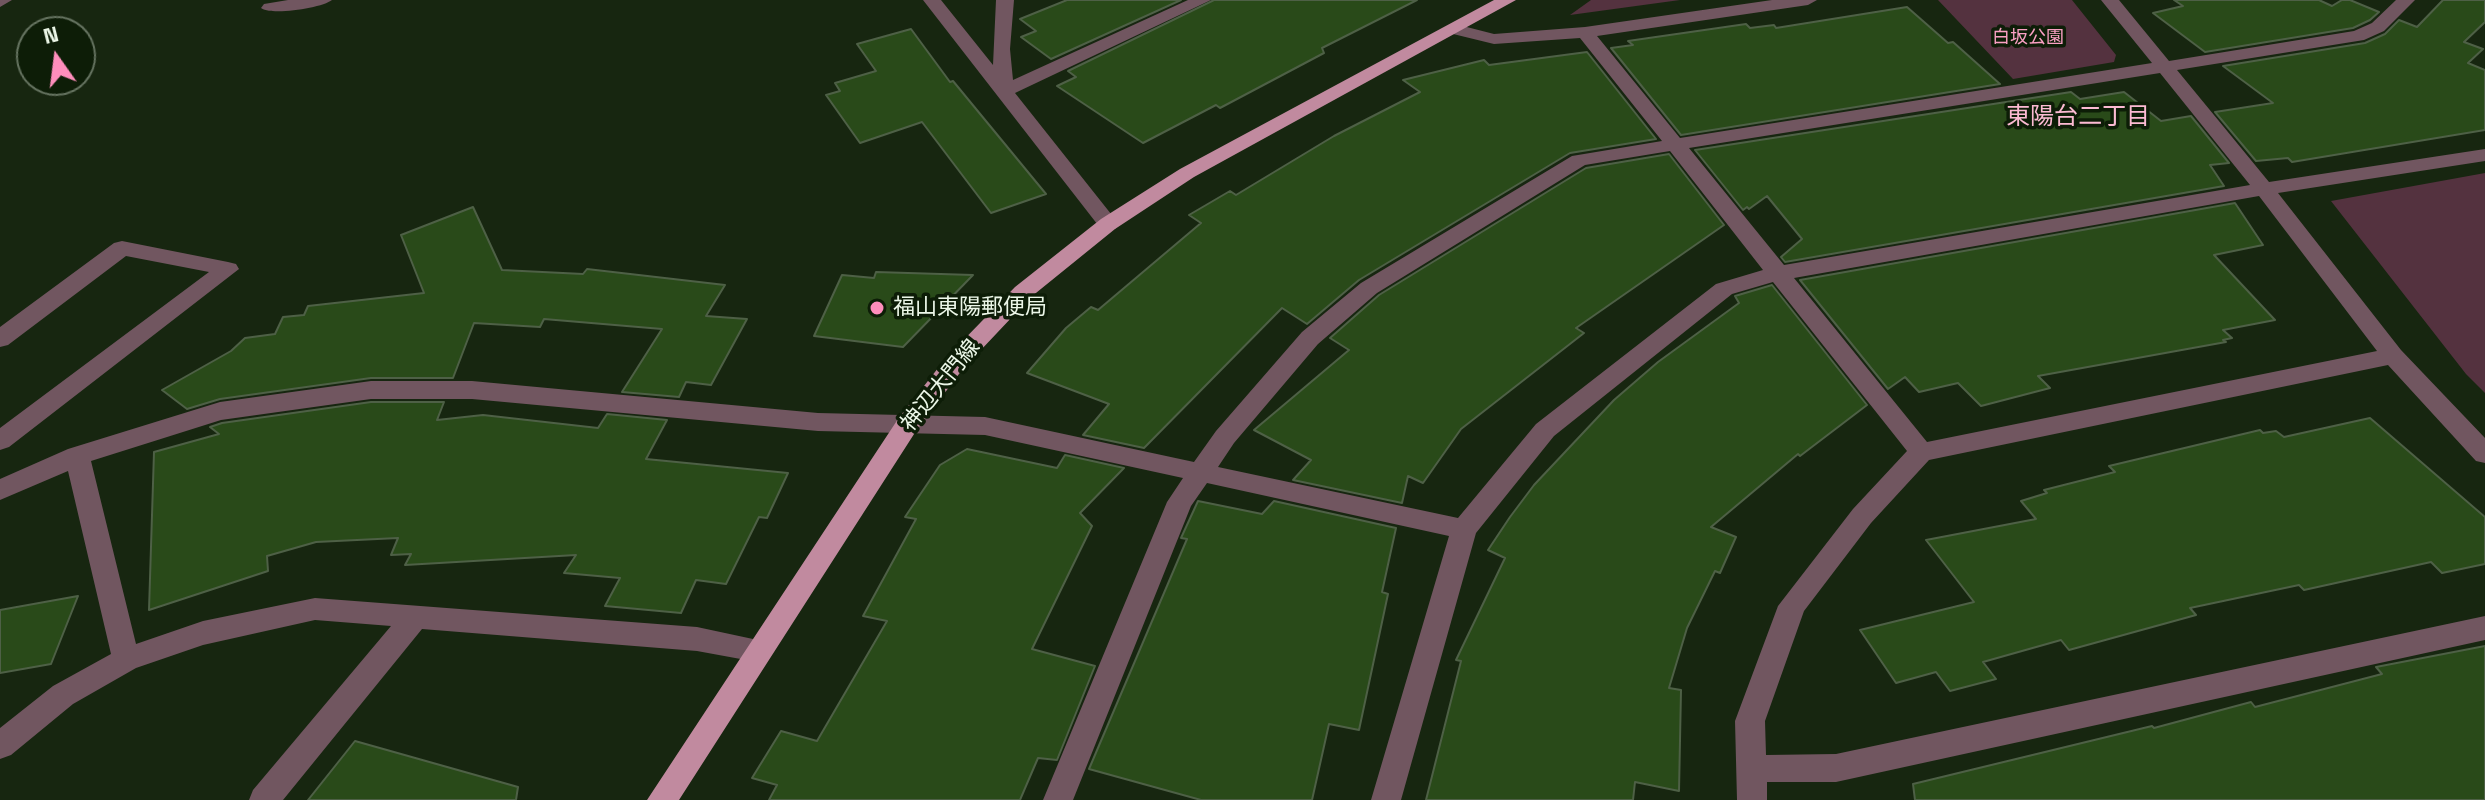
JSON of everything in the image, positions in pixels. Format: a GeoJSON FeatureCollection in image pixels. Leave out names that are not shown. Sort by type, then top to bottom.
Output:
{"type":"FeatureCollection","features":[{"type":"Feature","properties":{"kind":"main road","name":"神辺大門線"},"geometry":{"type":"LineString","coordinates":[[662,800],[757,650],[907,425],[954,364],[1023,292],[1108,224],[1187,173],[1507,0]]}},
{"type":"Feature","properties":{"kind":"street"},"geometry":{"type":"LineString","coordinates":[[270,8],[323,0]]}},
{"type":"Feature","properties":{"kind":"street"},"geometry":{"type":"LineString","coordinates":[[932,0],[1108,224]]}},
{"type":"Feature","properties":{"kind":"street"},"geometry":{"type":"LineString","coordinates":[[1004,91],[1001,49],[1005,0]]}},
{"type":"Feature","properties":{"kind":"street"},"geometry":{"type":"LineString","coordinates":[[1004,91],[1202,0]]}},
{"type":"Feature","properties":{"kind":"street"},"geometry":{"type":"LineString","coordinates":[[1455,29],[1494,39],[1585,32],[1808,0]]}},
{"type":"Feature","properties":{"kind":"street"},"geometry":{"type":"LineString","coordinates":[[2110,0],[2264,189],[2393,356],[2485,454]]}},
{"type":"Feature","properties":{"kind":"street"},"geometry":{"type":"LineString","coordinates":[[1058,800],[1180,502],[1225,437],[1310,338],[1369,288],[1579,160],[2358,36],[2378,27],[2406,0]]}},
{"type":"Feature","properties":{"kind":"street"},"geometry":{"type":"LineString","coordinates":[[1585,32],[1775,274],[1921,452]]}},
{"type":"Feature","properties":{"kind":"street"},"geometry":{"type":"LineString","coordinates":[[1386,800],[1464,529],[1545,430],[1724,289],[1775,274],[2264,189],[2485,155]]}},
{"type":"Feature","properties":{"kind":"street"},"geometry":{"type":"LineString","coordinates":[[0,339],[122,248],[228,269],[0,441]]}},
{"type":"Feature","properties":{"kind":"street"},"geometry":{"type":"LineString","coordinates":[[1752,800],[1750,721],[1792,606],[1862,516],[1921,452],[2393,356]]}},
{"type":"Feature","properties":{"kind":"street"},"geometry":{"type":"LineString","coordinates":[[0,490],[77,456],[220,411],[371,390],[472,390],[818,422],[985,426],[1200,475],[1464,529]]}},
{"type":"Feature","properties":{"kind":"street"},"geometry":{"type":"LineString","coordinates":[[77,456],[126,659]]}},
{"type":"Feature","properties":{"kind":"street"},"geometry":{"type":"LineString","coordinates":[[0,746],[63,695],[126,659],[203,633],[315,609],[697,639],[757,650]]}},
{"type":"Feature","properties":{"kind":"street"},"geometry":{"type":"LineString","coordinates":[[264,800],[416,616]]}},
{"type":"Feature","properties":{"kind":"street"},"geometry":{"type":"LineString","coordinates":[[1751,769],[1836,768],[2485,628]]}},
{"type":"Feature","properties":{"kind":"green space"},"geometry":{"type":"Polygon","coordinates":[[[1591,0],[1680,0],[1570,15],[1591,0]]]}},
{"type":"Feature","properties":{"kind":"green space","name":"白坂公園"},"geometry":{"type":"Polygon","coordinates":[[[1938,0],[2072,0],[2116,55],[2114,62],[2013,79],[1938,0]]]}},
{"type":"Feature","properties":{"kind":"green space"},"geometry":{"type":"Polygon","coordinates":[[[2485,173],[2485,393],[2466,374],[2331,201],[2485,173]]]}},
{"type":"Feature","properties":{"kind":"building"},"geometry":{"type":"Polygon","coordinates":[[[1067,0],[1181,0],[1051,59],[1021,37],[1036,31],[1020,19],[1067,0]]]}},
{"type":"Feature","properties":{"kind":"building"},"geometry":{"type":"Polygon","coordinates":[[[1214,0],[1417,0],[1322,48],[1324,53],[1220,108],[1216,105],[1143,143],[1057,86],[1076,77],[1068,71],[1214,0]]]}},
{"type":"Feature","properties":{"kind":"building"},"geometry":{"type":"Polygon","coordinates":[[[2174,0],[2319,0],[2332,6],[2342,0],[2350,0],[2379,12],[2353,28],[2205,52],[2153,13],[2183,6],[2174,0]]]}},
{"type":"Feature","properties":{"kind":"building"},"geometry":{"type":"Polygon","coordinates":[[[2443,0],[2485,0],[2485,22],[2464,42],[2483,49],[2468,63],[2485,70],[2485,130],[2292,162],[2288,158],[2256,161],[2215,112],[2273,103],[2223,66],[2365,43],[2385,34],[2399,20],[2417,27],[2443,0]]]}},
{"type":"Feature","properties":{"kind":"building"},"geometry":{"type":"Polygon","coordinates":[[[1907,7],[2000,84],[1681,135],[1611,48],[1633,45],[1628,41],[1746,24],[1750,28],[1774,25],[1776,28],[1907,7]]]}},
{"type":"Feature","properties":{"kind":"building"},"geometry":{"type":"Polygon","coordinates":[[[911,29],[950,82],[953,81],[1046,194],[991,213],[922,122],[860,143],[826,95],[840,91],[835,83],[876,71],[857,44],[911,29]]]}},
{"type":"Feature","properties":{"kind":"building"},"geometry":{"type":"Polygon","coordinates":[[[1587,52],[1656,139],[1570,153],[1359,280],[1307,324],[1282,308],[1144,448],[1083,435],[1109,404],[1027,373],[1066,328],[1091,307],[1098,310],[1201,223],[1189,215],[1230,191],[1236,195],[1334,136],[1420,92],[1403,80],[1484,60],[1489,65],[1587,52]]]}},
{"type":"Feature","properties":{"kind":"building"},"geometry":{"type":"Polygon","coordinates":[[[2071,92],[2080,99],[2124,92],[2161,121],[2191,116],[2229,163],[2210,165],[2224,186],[1785,262],[1781,257],[1802,239],[1767,196],[1743,210],[1695,150],[2071,92]]]}},
{"type":"Feature","properties":{"kind":"building"},"geometry":{"type":"Polygon","coordinates":[[[1669,154],[1724,225],[1576,328],[1584,333],[1461,429],[1423,483],[1408,476],[1402,503],[1293,480],[1311,460],[1254,430],[1349,350],[1330,338],[1379,295],[1586,168],[1669,154]]]}},
{"type":"Feature","properties":{"kind":"building"},"geometry":{"type":"Polygon","coordinates":[[[2235,203],[2263,245],[2214,255],[2275,320],[2223,330],[2232,338],[2223,340],[2226,342],[2038,376],[2050,388],[1981,406],[1958,383],[1919,392],[1905,377],[1888,389],[1800,280],[2235,203]]]}},
{"type":"Feature","properties":{"kind":"building"},"geometry":{"type":"Polygon","coordinates":[[[473,207],[502,270],[583,274],[587,269],[725,285],[706,316],[747,319],[711,385],[686,382],[679,397],[622,392],[662,329],[544,319],[540,327],[474,323],[453,378],[371,378],[220,399],[187,409],[162,390],[231,351],[245,338],[275,334],[283,317],[304,315],[308,306],[424,293],[401,235],[473,207]]]}},
{"type":"Feature","properties":{"kind":"building"},"geometry":{"type":"Polygon","coordinates":[[[876,272],[973,275],[903,347],[814,336],[842,275],[874,278],[876,272]]]}},
{"type":"Feature","properties":{"kind":"building"},"geometry":{"type":"Polygon","coordinates":[[[1772,285],[1867,405],[1800,456],[1798,454],[1711,527],[1736,537],[1720,573],[1715,571],[1687,628],[1669,688],[1681,690],[1679,791],[1635,782],[1633,800],[1426,800],[1461,661],[1456,660],[1505,558],[1488,550],[1510,517],[1534,485],[1614,400],[1658,362],[1739,303],[1735,296],[1772,285]]]}},
{"type":"Feature","properties":{"kind":"building"},"geometry":{"type":"Polygon","coordinates":[[[371,402],[444,402],[437,420],[483,415],[598,428],[607,414],[667,420],[646,459],[788,473],[767,518],[759,517],[726,584],[696,580],[681,613],[605,606],[620,578],[564,573],[576,555],[405,565],[411,554],[391,555],[398,538],[316,542],[267,556],[268,571],[149,610],[154,452],[219,434],[210,427],[222,423],[371,402]]]}},
{"type":"Feature","properties":{"kind":"building"},"geometry":{"type":"Polygon","coordinates":[[[2370,418],[2485,517],[2485,564],[2442,573],[2431,562],[2304,590],[2299,585],[2190,608],[2196,615],[2069,650],[2061,640],[1983,662],[1996,679],[1950,691],[1936,672],[1896,683],[1860,630],[1974,602],[1926,540],[2036,519],[2021,501],[2047,493],[2044,490],[2115,472],[2109,466],[2260,430],[2263,433],[2276,431],[2284,437],[2370,418]]]}},
{"type":"Feature","properties":{"kind":"building"},"geometry":{"type":"Polygon","coordinates":[[[967,449],[1057,468],[1065,455],[1124,468],[1080,513],[1092,526],[1032,649],[1095,666],[1057,760],[1038,758],[1020,800],[769,800],[777,785],[752,778],[781,731],[817,741],[887,621],[863,616],[916,519],[905,517],[940,465],[967,449]]]}},
{"type":"Feature","properties":{"kind":"building"},"geometry":{"type":"Polygon","coordinates":[[[1198,501],[1262,514],[1274,501],[1396,528],[1382,592],[1388,594],[1359,730],[1329,724],[1312,800],[1201,800],[1089,769],[1187,539],[1181,538],[1198,501]]]}},
{"type":"Feature","properties":{"kind":"building"},"geometry":{"type":"Polygon","coordinates":[[[78,596],[51,664],[0,673],[0,610],[78,596]]]}},
{"type":"Feature","properties":{"kind":"building"},"geometry":{"type":"Polygon","coordinates":[[[2485,646],[2485,800],[1915,800],[1913,784],[2251,702],[2255,707],[2382,674],[2376,667],[2485,646]]]}},
{"type":"Feature","properties":{"kind":"building"},"geometry":{"type":"Polygon","coordinates":[[[355,741],[518,787],[516,800],[308,800],[355,741]]]}},
{"type":"Feature","properties":{"kind":"place","name":"福山東陽郵便局"},"geometry":{"type":"Point","coordinates":[877,308]}},
{"type":"Feature","properties":{"kind":"district","name":"東陽台二丁目"},"geometry":{"type":"Point","coordinates":[2078,117]}}]}
